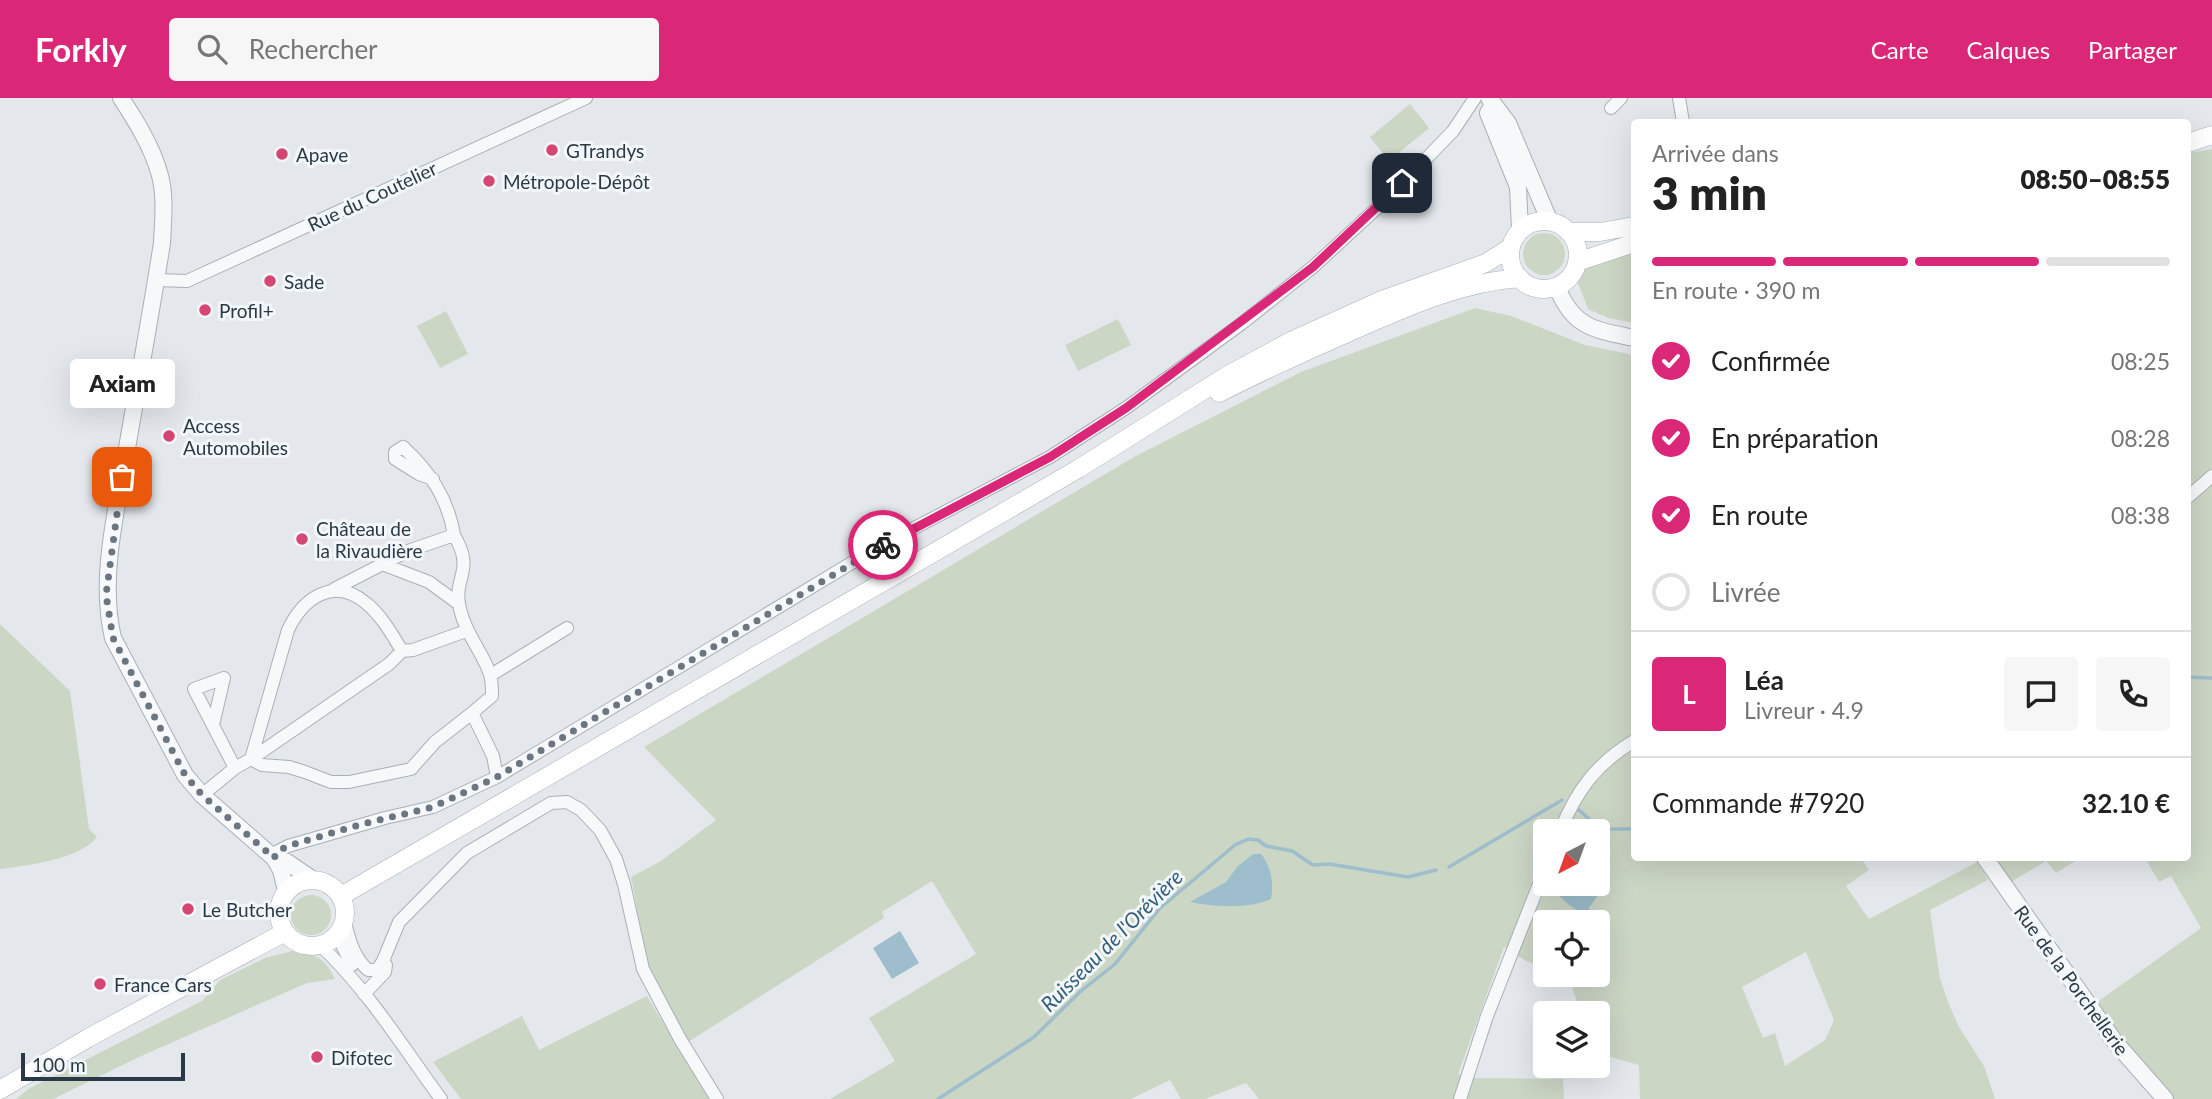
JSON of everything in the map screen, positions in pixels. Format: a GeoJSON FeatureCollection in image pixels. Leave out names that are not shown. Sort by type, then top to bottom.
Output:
{"type":"FeatureCollection","features":[{"type":"Feature","properties":{"kind":"main road"},"geometry":{"type":"LineString","coordinates":[[2191,142],[2212,138]]}},
{"type":"Feature","properties":{"kind":"main road"},"geometry":{"type":"LineString","coordinates":[[1540,221],[1550,222],[1568,232],[1577,246],[1577,262],[1571,275],[1557,287],[1532,287],[1520,278],[1510,262],[1511,247],[1520,230],[1540,221]]}},
{"type":"Feature","properties":{"kind":"main road"},"geometry":{"type":"LineString","coordinates":[[1568,232],[1600,232],[1631,227]]}},
{"type":"Feature","properties":{"kind":"main road"},"geometry":{"type":"LineString","coordinates":[[1577,262],[1631,244]]}},
{"type":"Feature","properties":{"kind":"main road"},"geometry":{"type":"LineString","coordinates":[[341,896],[1122,441],[1227,375],[1291,341],[1382,300],[1486,263],[1511,247]]}},
{"type":"Feature","properties":{"kind":"main road"},"geometry":{"type":"LineString","coordinates":[[1122,441],[1270,368],[1385,316],[1437,296],[1487,282],[1520,278]]}},
{"type":"Feature","properties":{"kind":"main road"},"geometry":{"type":"LineString","coordinates":[[312,879],[326,882],[341,896],[345,908],[341,928],[320,945],[300,944],[285,932],[279,915],[280,902],[286,891],[300,881],[312,879]]}},
{"type":"Feature","properties":{"kind":"main road"},"geometry":{"type":"LineString","coordinates":[[0,1090],[88,1038],[285,932]]}},
{"type":"Feature","properties":{"kind":"street"},"geometry":{"type":"LineString","coordinates":[[121,98],[144,133],[160,173],[163,212],[162,243],[116,516],[106,595],[113,638],[178,766],[202,795],[274,858],[281,870],[286,891]]}},
{"type":"Feature","properties":{"kind":"street","name":"Rue du Coutelier"},"geometry":{"type":"LineString","coordinates":[[156,280],[187,281],[586,98]]}},
{"type":"Feature","properties":{"kind":"street"},"geometry":{"type":"LineString","coordinates":[[274,858],[278,851],[288,846],[433,807],[497,777],[878,547],[1050,457],[1126,408],[1313,267],[1390,196],[1453,131],[1475,98]]}},
{"type":"Feature","properties":{"kind":"street"},"geometry":{"type":"LineString","coordinates":[[1611,108],[1621,98]]}},
{"type":"Feature","properties":{"kind":"street"},"geometry":{"type":"LineString","coordinates":[[1679,98],[1682,119]]}},
{"type":"Feature","properties":{"kind":"street"},"geometry":{"type":"LineString","coordinates":[[1491,102],[1508,123],[1550,222]]}},
{"type":"Feature","properties":{"kind":"street"},"geometry":{"type":"LineString","coordinates":[[1491,102],[1488,113],[1518,187],[1520,230]]}},
{"type":"Feature","properties":{"kind":"street"},"geometry":{"type":"LineString","coordinates":[[1557,287],[1563,303],[1581,323],[1600,331],[1631,337]]}},
{"type":"Feature","properties":{"kind":"street"},"geometry":{"type":"LineString","coordinates":[[2191,494],[2212,476]]}},
{"type":"Feature","properties":{"kind":"street"},"geometry":{"type":"LineString","coordinates":[[251,759],[262,765],[289,767],[331,782],[349,782],[411,769],[435,741],[492,696],[491,675],[466,631],[457,597],[465,559],[454,535],[447,507],[433,479]]}},
{"type":"Feature","properties":{"kind":"street"},"geometry":{"type":"LineString","coordinates":[[251,759],[288,629],[295,615],[319,594],[408,551],[454,535]]}},
{"type":"Feature","properties":{"kind":"street"},"geometry":{"type":"LineString","coordinates":[[382,564],[429,582],[459,604]]}},
{"type":"Feature","properties":{"kind":"street"},"geometry":{"type":"LineString","coordinates":[[334,589],[365,601],[389,630],[401,651]]}},
{"type":"Feature","properties":{"kind":"street"},"geometry":{"type":"LineString","coordinates":[[491,675],[567,628]]}},
{"type":"Feature","properties":{"kind":"street"},"geometry":{"type":"LineString","coordinates":[[202,795],[234,768],[389,664],[401,651],[413,650],[466,631]]}},
{"type":"Feature","properties":{"kind":"street"},"geometry":{"type":"LineString","coordinates":[[472,713],[494,756],[497,777]]}},
{"type":"Feature","properties":{"kind":"street"},"geometry":{"type":"LineString","coordinates":[[213,725],[234,768]]}},
{"type":"Feature","properties":{"kind":"street"},"geometry":{"type":"LineString","coordinates":[[1565,819],[1589,777],[1631,743]]}},
{"type":"Feature","properties":{"kind":"street"},"geometry":{"type":"LineString","coordinates":[[341,928],[347,934],[361,964],[368,970],[377,970],[399,922],[467,853],[551,803],[567,802],[581,810],[600,830],[616,859],[643,969],[680,1039],[717,1099]]}},
{"type":"Feature","properties":{"kind":"street"},"geometry":{"type":"LineString","coordinates":[[274,858],[287,862],[312,879]]}},
{"type":"Feature","properties":{"kind":"street","name":"Rue de la Porchellerie"},"geometry":{"type":"LineString","coordinates":[[1987,861],[2115,1042],[2165,1099]]}},
{"type":"Feature","properties":{"kind":"street"},"geometry":{"type":"LineString","coordinates":[[1460,1099],[1487,1016],[1534,896]]}},
{"type":"Feature","properties":{"kind":"street"},"geometry":{"type":"LineString","coordinates":[[341,928],[364,994]]}},
{"type":"Feature","properties":{"kind":"street"},"geometry":{"type":"LineString","coordinates":[[320,945],[341,964],[441,1099]]}},
{"type":"Feature","properties":{"kind":"street"},"geometry":{"type":"LineString","coordinates":[[364,994],[385,972],[389,947]]}},
{"type":"Feature","properties":{"kind":"green space"},"geometry":{"type":"Polygon","coordinates":[[[1410,104],[1429,128],[1389,161],[1370,137],[1410,104]]]}},
{"type":"Feature","properties":{"kind":"green space"},"geometry":{"type":"Polygon","coordinates":[[[2212,149],[2212,1099],[2174,1099],[2096,1003],[2201,928],[2171,876],[2159,882],[2147,861],[2191,861],[2191,152],[2212,149]]]}},
{"type":"Feature","properties":{"kind":"green space"},"geometry":{"type":"Polygon","coordinates":[[[1544,233],[1559,239],[1565,254],[1559,269],[1544,275],[1529,269],[1523,254],[1529,239],[1544,233]]]}},
{"type":"Feature","properties":{"kind":"green space"},"geometry":{"type":"Polygon","coordinates":[[[1631,252],[1631,322],[1608,318],[1588,309],[1576,278],[1584,268],[1631,252]]]}},
{"type":"Feature","properties":{"kind":"green space"},"geometry":{"type":"Polygon","coordinates":[[[1475,308],[1511,316],[1585,345],[1631,354],[1631,861],[1863,861],[1869,870],[1846,886],[1869,919],[1977,862],[1988,880],[1930,910],[1940,979],[1959,1027],[1984,1066],[1995,1099],[1640,1099],[1639,1065],[1610,1057],[1610,1001],[1577,1001],[1572,987],[1610,987],[1610,910],[1533,910],[1533,964],[1504,947],[1458,1074],[1473,1078],[1563,1079],[1564,1099],[1259,1099],[1246,1083],[1205,1099],[1181,1099],[1170,1080],[1131,1099],[830,1099],[895,1061],[869,1018],[976,954],[932,881],[882,912],[884,918],[688,1042],[648,967],[631,877],[661,861],[716,820],[644,747],[1134,457],[1301,372],[1475,308]],[[1806,952],[1742,987],[1763,1038],[1775,1033],[1785,1066],[1825,1040],[1834,1020],[1806,952]]]}},
{"type":"Feature","properties":{"kind":"green space"},"geometry":{"type":"Polygon","coordinates":[[[446,311],[468,354],[440,368],[417,326],[446,311]]]}},
{"type":"Feature","properties":{"kind":"green space"},"geometry":{"type":"Polygon","coordinates":[[[1118,319],[1131,345],[1078,371],[1065,345],[1118,319]]]}},
{"type":"Feature","properties":{"kind":"green space"},"geometry":{"type":"Polygon","coordinates":[[[0,624],[70,691],[89,829],[97,837],[89,845],[66,856],[0,869],[0,624]]]}},
{"type":"Feature","properties":{"kind":"green space"},"geometry":{"type":"Polygon","coordinates":[[[1997,861],[2046,861],[2011,882],[1997,861]]]}},
{"type":"Feature","properties":{"kind":"green space"},"geometry":{"type":"Polygon","coordinates":[[[2046,861],[2075,861],[2056,873],[2046,861]]]}},
{"type":"Feature","properties":{"kind":"green space"},"geometry":{"type":"Polygon","coordinates":[[[311,895],[319,896],[325,901],[330,907],[330,923],[325,929],[319,934],[311,935],[303,934],[297,929],[292,923],[291,915],[292,907],[297,901],[303,896],[311,895]]]}},
{"type":"Feature","properties":{"kind":"green space"},"geometry":{"type":"Polygon","coordinates":[[[292,951],[323,961],[335,979],[307,983],[139,1057],[53,1099],[16,1099],[30,1088],[202,1001],[220,980],[265,958],[292,951]]]}},
{"type":"Feature","properties":{"kind":"green space"},"geometry":{"type":"Polygon","coordinates":[[[647,996],[709,1099],[461,1099],[433,1062],[522,1016],[539,1050],[647,996]]]}},
{"type":"Feature","properties":{"kind":"water"},"geometry":{"type":"Polygon","coordinates":[[[1253,854],[1261,854],[1269,869],[1272,881],[1271,899],[1231,906],[1190,902],[1226,882],[1238,866],[1253,854]]]}},
{"type":"Feature","properties":{"kind":"water"},"geometry":{"type":"Polygon","coordinates":[[[1560,896],[1597,896],[1589,910],[1577,910],[1560,896]]]}},
{"type":"Feature","properties":{"kind":"water"},"geometry":{"type":"Polygon","coordinates":[[[900,931],[919,963],[892,979],[873,948],[900,931]]]}},
{"type":"Feature","properties":{"kind":"waterway","name":"Ruisseau de l'Orévière"},"geometry":{"type":"LineString","coordinates":[[2191,677],[2212,678]]}},
{"type":"Feature","properties":{"kind":"waterway","name":"Ruisseau de l'Orévière"},"geometry":{"type":"LineString","coordinates":[[1449,867],[1562,800]]}},
{"type":"Feature","properties":{"kind":"waterway","name":"Ruisseau de l'Orévière"},"geometry":{"type":"LineString","coordinates":[[1579,810],[1600,829],[1631,829]]}},
{"type":"Feature","properties":{"kind":"waterway","name":"Ruisseau de l'Orévière"},"geometry":{"type":"LineString","coordinates":[[938,1099],[1034,1037],[1081,991],[1115,964],[1160,908],[1235,845],[1248,839],[1292,851],[1313,865],[1329,864],[1408,877],[1436,870]]}},
{"type":"Feature","properties":{"kind":"way so far"},"geometry":{"type":"LineString","coordinates":[[122,477],[106,595],[113,638],[178,766],[202,795],[274,858],[278,851],[288,846],[433,807],[497,777],[883,545]]}},
{"type":"Feature","properties":{"kind":"place","name":"GTrandys"},"geometry":{"type":"Point","coordinates":[552,150]}},
{"type":"Feature","properties":{"kind":"place","name":"Apave"},"geometry":{"type":"Point","coordinates":[282,154]}},
{"type":"Feature","properties":{"kind":"place","name":"Métropole-Dépôt"},"geometry":{"type":"Point","coordinates":[489,181]}},
{"type":"Feature","properties":{"kind":"place","name":"Sade"},"geometry":{"type":"Point","coordinates":[270,281]}},
{"type":"Feature","properties":{"kind":"place","name":"Profil+"},"geometry":{"type":"Point","coordinates":[205,310]}},
{"type":"Feature","properties":{"kind":"place","name":"Access Automobiles"},"geometry":{"type":"Point","coordinates":[169,436]}},
{"type":"Feature","properties":{"kind":"place","name":"Axiam"},"geometry":{"type":"Point","coordinates":[122,477]}},
{"type":"Feature","properties":{"kind":"place","name":"Château de la Rivaudière"},"geometry":{"type":"Point","coordinates":[302,539]}},
{"type":"Feature","properties":{"kind":"place","name":"Le Butcher"},"geometry":{"type":"Point","coordinates":[188,909]}},
{"type":"Feature","properties":{"kind":"place","name":"France Cars"},"geometry":{"type":"Point","coordinates":[100,984]}},
{"type":"Feature","properties":{"kind":"place","name":"Difotec"},"geometry":{"type":"Point","coordinates":[317,1057]}},
{"type":"Feature","properties":{"kind":"route"},"geometry":{"type":"LineString","coordinates":[[883,545],[1050,457],[1126,408],[1313,267],[1402,183]]}}]}
